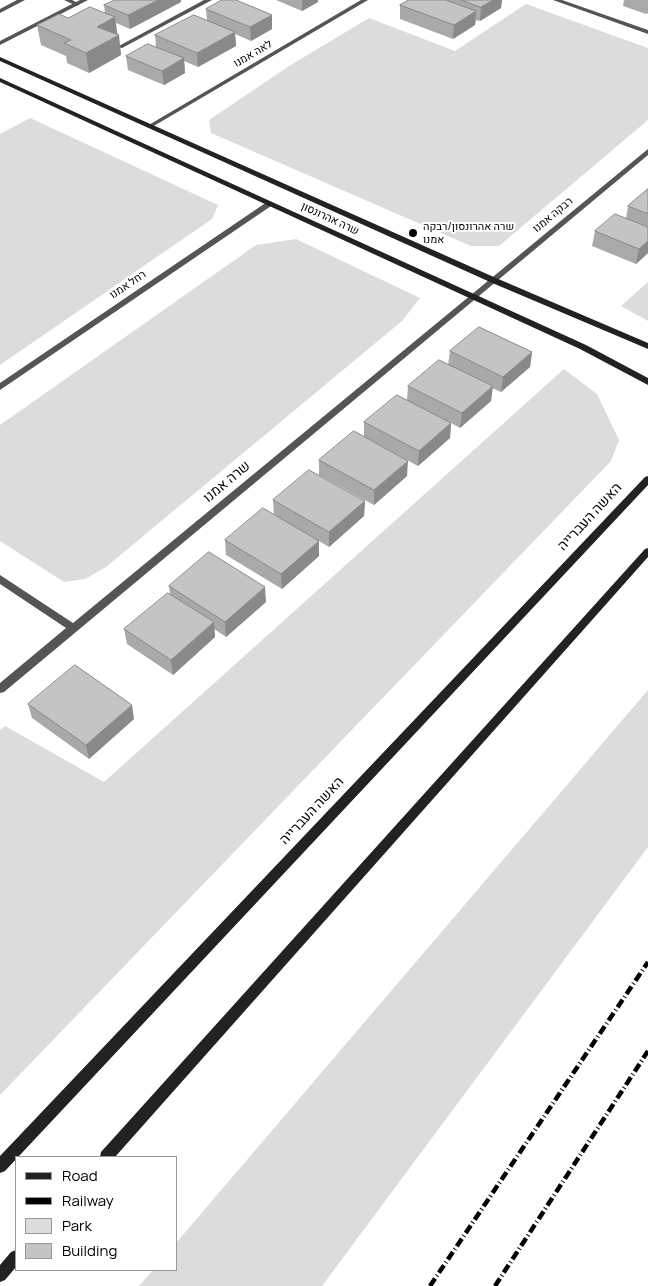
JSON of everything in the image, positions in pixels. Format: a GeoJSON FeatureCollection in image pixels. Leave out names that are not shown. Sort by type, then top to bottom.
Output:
{"type":"FeatureCollection","features":[{"type":"Feature","properties":{"kind":"street"},"geometry":{"type":"LineString","coordinates":[[0,11],[22,0]]}},
{"type":"Feature","properties":{"kind":"street"},"geometry":{"type":"LineString","coordinates":[[67,0],[77,4]]}},
{"type":"Feature","properties":{"kind":"street"},"geometry":{"type":"LineString","coordinates":[[0,43],[84,0]]}},
{"type":"Feature","properties":{"kind":"street"},"geometry":{"type":"LineString","coordinates":[[120,47],[209,0]]}},
{"type":"Feature","properties":{"kind":"street","name":"לאה אמנו"},"geometry":{"type":"LineString","coordinates":[[150,126],[365,0]]}},
{"type":"Feature","properties":{"kind":"street"},"geometry":{"type":"LineString","coordinates":[[556,0],[648,32]]}},
{"type":"Feature","properties":{"kind":"street","name":"שרה אהרונסון"},"geometry":{"type":"LineString","coordinates":[[0,59],[493,280],[648,346]]}},
{"type":"Feature","properties":{"kind":"street","name":"שרה אהרונסון"},"geometry":{"type":"LineString","coordinates":[[0,80],[583,347],[648,382]]}},
{"type":"Feature","properties":{"kind":"street","name":"רבקה אמנו"},"geometry":{"type":"LineString","coordinates":[[473,297],[648,151]]}},
{"type":"Feature","properties":{"kind":"street","name":"רחל אמנו"},"geometry":{"type":"LineString","coordinates":[[0,387],[270,204]]}},
{"type":"Feature","properties":{"kind":"street","name":"שרה אמנו"},"geometry":{"type":"LineString","coordinates":[[0,689],[473,297]]}},
{"type":"Feature","properties":{"kind":"street","name":"האשה העברייה"},"geometry":{"type":"LineString","coordinates":[[0,1166],[648,479]]}},
{"type":"Feature","properties":{"kind":"street"},"geometry":{"type":"LineString","coordinates":[[107,1156],[648,551]]}},
{"type":"Feature","properties":{"kind":"street"},"geometry":{"type":"LineString","coordinates":[[0,579],[72,628]]}},
{"type":"Feature","properties":{"kind":"street"},"geometry":{"type":"LineString","coordinates":[[0,1275],[15,1258]]}},
{"type":"Feature","properties":{"kind":"green space"},"geometry":{"type":"Polygon","coordinates":[[[526,4],[648,48],[648,120],[499,246],[471,246],[211,133],[209,120],[289,66],[369,18],[455,51],[526,4]]]}},
{"type":"Feature","properties":{"kind":"green space"},"geometry":{"type":"Polygon","coordinates":[[[30,118],[218,205],[212,219],[0,365],[0,134],[30,118]]]}},
{"type":"Feature","properties":{"kind":"green space"},"geometry":{"type":"Polygon","coordinates":[[[296,239],[420,298],[402,321],[106,567],[85,579],[64,582],[0,541],[0,425],[256,245],[296,239]]]}},
{"type":"Feature","properties":{"kind":"green space"},"geometry":{"type":"Polygon","coordinates":[[[648,282],[648,321],[621,306],[648,282]]]}},
{"type":"Feature","properties":{"kind":"green space"},"geometry":{"type":"Polygon","coordinates":[[[564,369],[597,394],[619,440],[611,461],[0,1095],[0,730],[5,726],[104,782],[564,369]]]}},
{"type":"Feature","properties":{"kind":"green space"},"geometry":{"type":"Polygon","coordinates":[[[648,690],[648,847],[322,1286],[139,1286],[152,1271],[178,1271],[178,1241],[648,690]]]}},
{"type":"Feature","properties":{"kind":"building"},"geometry":{"type":"Polygon","coordinates":[[[115,0],[158,0],[128,15],[104,5],[115,0]]]}},
{"type":"Feature","properties":{"kind":"building"},"geometry":{"type":"Polygon","coordinates":[[[222,0],[236,0],[272,15],[250,27],[206,9],[222,0]]]}},
{"type":"Feature","properties":{"kind":"building"},"geometry":{"type":"Polygon","coordinates":[[[409,0],[446,0],[476,11],[454,25],[400,5],[409,0]]]}},
{"type":"Feature","properties":{"kind":"building"},"geometry":{"type":"Polygon","coordinates":[[[461,0],[493,0],[481,7],[461,0]]]}},
{"type":"Feature","properties":{"kind":"building"},"geometry":{"type":"Polygon","coordinates":[[[90,7],[115,17],[97,27],[119,35],[86,53],[64,43],[71,40],[37,25],[59,14],[68,18],[90,7]]]}},
{"type":"Feature","properties":{"kind":"building"},"geometry":{"type":"Polygon","coordinates":[[[194,15],[235,32],[197,53],[155,35],[194,15]]]}},
{"type":"Feature","properties":{"kind":"building"},"geometry":{"type":"Polygon","coordinates":[[[148,44],[184,58],[162,71],[126,56],[148,44]]]}},
{"type":"Feature","properties":{"kind":"building"},"geometry":{"type":"Polygon","coordinates":[[[648,189],[648,214],[628,206],[648,189]]]}},
{"type":"Feature","properties":{"kind":"building"},"geometry":{"type":"Polygon","coordinates":[[[615,214],[648,227],[648,241],[639,249],[595,231],[615,214]]]}},
{"type":"Feature","properties":{"kind":"building"},"geometry":{"type":"Polygon","coordinates":[[[479,327],[532,352],[503,377],[450,351],[479,327]]]}},
{"type":"Feature","properties":{"kind":"building"},"geometry":{"type":"Polygon","coordinates":[[[439,360],[493,386],[462,413],[408,386],[439,360]]]}},
{"type":"Feature","properties":{"kind":"building"},"geometry":{"type":"Polygon","coordinates":[[[397,395],[451,423],[419,451],[364,422],[397,395]]]}},
{"type":"Feature","properties":{"kind":"building"},"geometry":{"type":"Polygon","coordinates":[[[354,431],[408,461],[374,490],[319,460],[354,431]]]}},
{"type":"Feature","properties":{"kind":"building"},"geometry":{"type":"Polygon","coordinates":[[[309,470],[365,501],[329,532],[273,500],[309,470]]]}},
{"type":"Feature","properties":{"kind":"building"},"geometry":{"type":"Polygon","coordinates":[[[263,508],[319,541],[281,574],[225,540],[263,508]]]}},
{"type":"Feature","properties":{"kind":"building"},"geometry":{"type":"Polygon","coordinates":[[[209,552],[265,587],[225,622],[169,586],[209,552]]]}},
{"type":"Feature","properties":{"kind":"building"},"geometry":{"type":"Polygon","coordinates":[[[168,593],[214,622],[171,660],[124,629],[168,593]]]}},
{"type":"Feature","properties":{"kind":"building"},"geometry":{"type":"Polygon","coordinates":[[[75,665],[132,705],[86,745],[28,704],[75,665]]]}},
{"type":"Feature","properties":{"kind":"railway"},"geometry":{"type":"LineString","coordinates":[[430,1286],[648,962]]}},
{"type":"Feature","properties":{"kind":"railway"},"geometry":{"type":"LineString","coordinates":[[495,1286],[648,1051]]}},
{"type":"Feature","properties":{"kind":"place","name":"שרה אהרונסון/רבקה אמנו"},"geometry":{"type":"Point","coordinates":[413,233]}}]}
